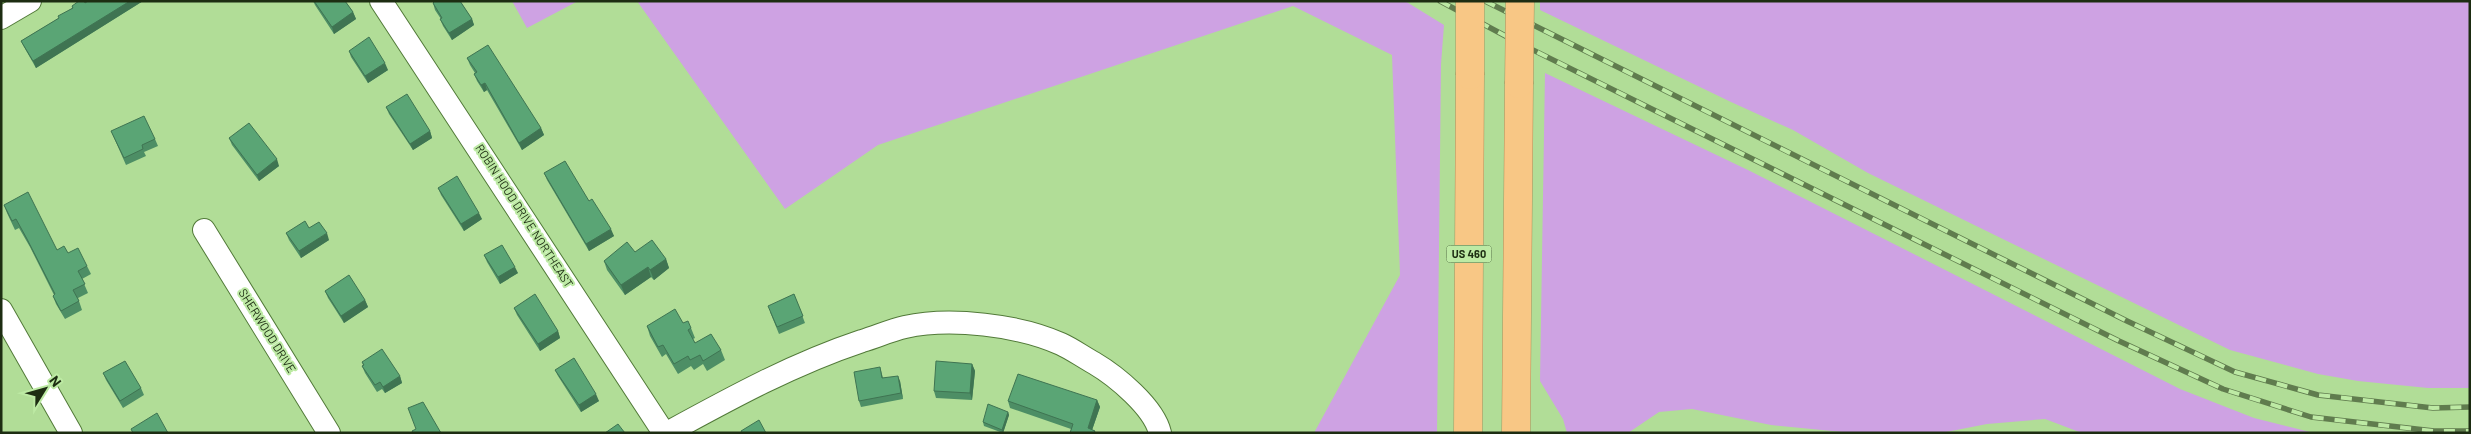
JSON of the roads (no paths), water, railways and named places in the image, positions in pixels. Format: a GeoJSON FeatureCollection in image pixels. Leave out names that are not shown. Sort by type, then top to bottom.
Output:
{"type":"FeatureCollection","features":[{"type":"Feature","properties":{"kind":"highway","name":"US 460"},"geometry":{"type":"LineString","coordinates":[[1468,433],[1470,1]]}},
{"type":"Feature","properties":{"kind":"highway"},"geometry":{"type":"LineString","coordinates":[[1516,433],[1520,1]]}},
{"type":"Feature","properties":{"kind":"street"},"geometry":{"type":"LineString","coordinates":[[1,18],[30,1]]}},
{"type":"Feature","properties":{"kind":"street","name":"ROBIN HOOD DRIVE NORTHEAST"},"geometry":{"type":"LineString","coordinates":[[381,1],[666,433]]}},
{"type":"Feature","properties":{"kind":"street","name":"SHERWOOD DRIVE"},"geometry":{"type":"LineString","coordinates":[[204,230],[329,433]]}},
{"type":"Feature","properties":{"kind":"street"},"geometry":{"type":"LineString","coordinates":[[1,310],[71,433]]}},
{"type":"Feature","properties":{"kind":"street"},"geometry":{"type":"LineString","coordinates":[[666,433],[782,372],[841,348],[906,327],[958,323],[1005,328],[1060,344],[1104,369],[1138,398],[1158,426],[1160,433]]}},
{"type":"Feature","properties":{"kind":"railway"},"geometry":{"type":"LineString","coordinates":[[1440,1],[1513,40],[2119,341],[2223,389],[2311,417],[2434,431],[2470,431]]}},
{"type":"Feature","properties":{"kind":"railway"},"geometry":{"type":"LineString","coordinates":[[1485,1],[2127,321],[2235,372],[2318,395],[2433,408],[2470,407]]}}]}
